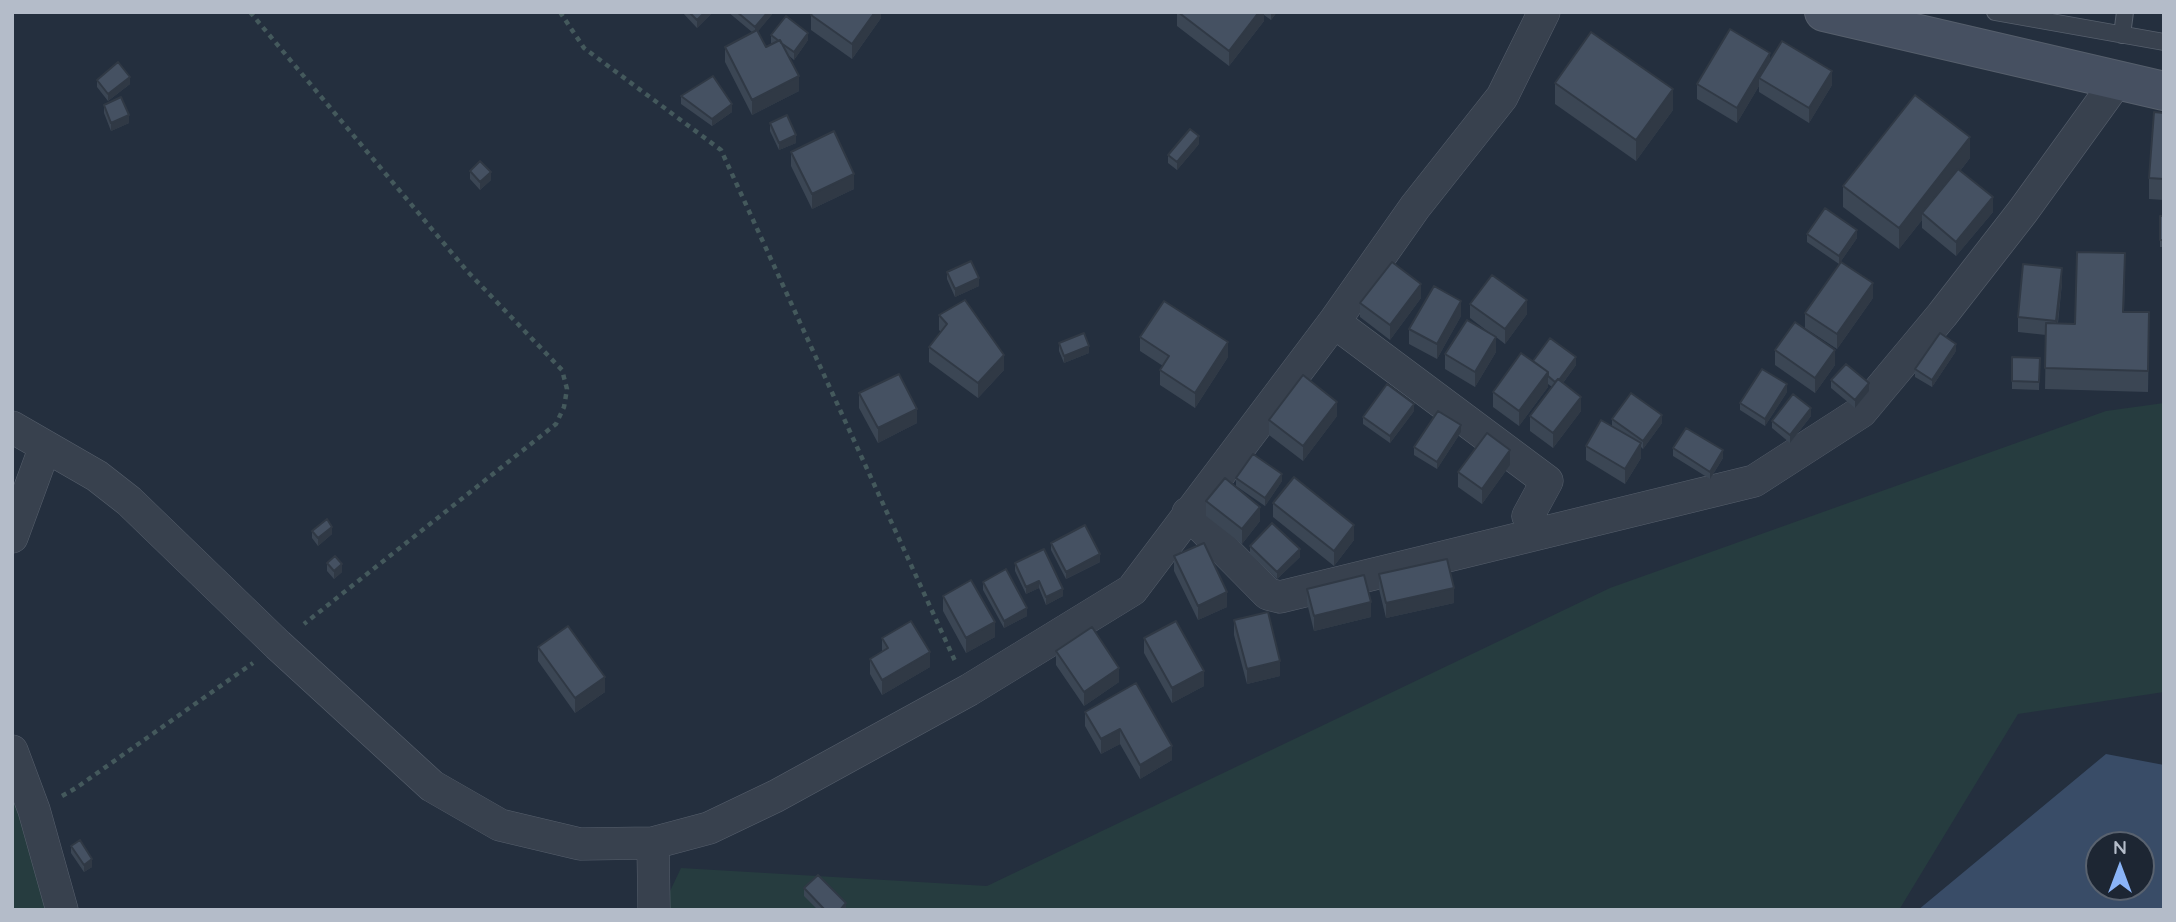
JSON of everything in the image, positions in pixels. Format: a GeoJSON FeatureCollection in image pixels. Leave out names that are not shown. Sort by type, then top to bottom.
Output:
{"type":"FeatureCollection","features":[{"type":"Feature","properties":{"kind":"main road"},"geometry":{"type":"LineString","coordinates":[[1824,12],[1906,21],[2115,80],[2164,91]]}},
{"type":"Feature","properties":{"kind":"street"},"geometry":{"type":"LineString","coordinates":[[12,427],[97,476],[129,501],[278,645],[432,786],[500,825],[580,844],[653,843],[709,828],[776,796],[969,690],[1132,590],[1334,322],[1415,207],[1502,97],[1544,12]]}},
{"type":"Feature","properties":{"kind":"street"},"geometry":{"type":"LineString","coordinates":[[1188,513],[1268,594],[1280,597],[1754,481],[1861,412],[1942,315],[2023,211],[2115,80]]}},
{"type":"Feature","properties":{"kind":"street"},"geometry":{"type":"LineString","coordinates":[[1334,322],[1548,481],[1528,516],[1540,533]]}},
{"type":"Feature","properties":{"kind":"street"},"geometry":{"type":"LineString","coordinates":[[12,537],[46,447]]}},
{"type":"Feature","properties":{"kind":"street"},"geometry":{"type":"LineString","coordinates":[[12,751],[34,810],[62,910]]}},
{"type":"Feature","properties":{"kind":"street"},"geometry":{"type":"LineString","coordinates":[[653,843],[654,910]]}},
{"type":"Feature","properties":{"kind":"lane"},"geometry":{"type":"LineString","coordinates":[[1994,12],[2076,20],[2122,35],[2164,42]]}},
{"type":"Feature","properties":{"kind":"lane"},"geometry":{"type":"LineString","coordinates":[[2122,35],[2126,12]]}},
{"type":"Feature","properties":{"kind":"path"},"geometry":{"type":"LineString","coordinates":[[34,810],[76,788],[278,645],[556,424],[564,407],[567,388],[562,370],[467,271],[250,12]]}},
{"type":"Feature","properties":{"kind":"path"},"geometry":{"type":"LineString","coordinates":[[560,12],[584,48],[721,150],[969,690]]}},
{"type":"Feature","properties":{"kind":"green space"},"geometry":{"type":"Polygon","coordinates":[[[2164,403],[2164,692],[2018,714],[1899,910],[661,910],[681,868],[987,886],[1610,588],[2106,411],[2164,403]]]}},
{"type":"Feature","properties":{"kind":"green space"},"geometry":{"type":"Polygon","coordinates":[[[12,779],[51,910],[12,910],[12,779]]]}},
{"type":"Feature","properties":{"kind":"water"},"geometry":{"type":"Polygon","coordinates":[[[2106,754],[2164,765],[2164,910],[1918,910],[2106,754]]]}},
{"type":"Feature","properties":{"kind":"building"},"geometry":{"type":"Polygon","coordinates":[[[689,12],[705,12],[697,20],[689,12]]]}},
{"type":"Feature","properties":{"kind":"building"},"geometry":{"type":"Polygon","coordinates":[[[737,12],[768,12],[755,27],[737,12]]]}},
{"type":"Feature","properties":{"kind":"building"},"geometry":{"type":"Polygon","coordinates":[[[813,12],[875,12],[852,44],[811,15],[813,12]]]}},
{"type":"Feature","properties":{"kind":"building"},"geometry":{"type":"Polygon","coordinates":[[[1178,12],[1259,12],[1229,51],[1178,12]]]}},
{"type":"Feature","properties":{"kind":"building"},"geometry":{"type":"Polygon","coordinates":[[[786,16],[808,33],[794,52],[771,35],[786,16]]]}},
{"type":"Feature","properties":{"kind":"building"},"geometry":{"type":"Polygon","coordinates":[[[1730,29],[1770,53],[1737,108],[1697,84],[1730,29]]]}},
{"type":"Feature","properties":{"kind":"building"},"geometry":{"type":"Polygon","coordinates":[[[757,30],[766,47],[780,40],[799,76],[752,100],[725,47],[757,30]]]}},
{"type":"Feature","properties":{"kind":"building"},"geometry":{"type":"Polygon","coordinates":[[[1591,32],[1673,89],[1636,140],[1555,83],[1591,32]]]}},
{"type":"Feature","properties":{"kind":"building"},"geometry":{"type":"Polygon","coordinates":[[[1782,41],[1832,71],[1809,108],[1759,78],[1782,41]]]}},
{"type":"Feature","properties":{"kind":"building"},"geometry":{"type":"Polygon","coordinates":[[[118,62],[130,77],[108,94],[97,80],[118,62]]]}},
{"type":"Feature","properties":{"kind":"building"},"geometry":{"type":"Polygon","coordinates":[[[713,76],[732,104],[712,119],[681,96],[713,76]]]}},
{"type":"Feature","properties":{"kind":"building"},"geometry":{"type":"Polygon","coordinates":[[[1915,95],[1970,137],[1899,228],[1843,186],[1915,95]]]}},
{"type":"Feature","properties":{"kind":"building"},"geometry":{"type":"Polygon","coordinates":[[[121,97],[129,115],[111,123],[104,105],[121,97]]]}},
{"type":"Feature","properties":{"kind":"building"},"geometry":{"type":"Polygon","coordinates":[[[2154,112],[2164,113],[2164,179],[2149,178],[2154,112]]]}},
{"type":"Feature","properties":{"kind":"building"},"geometry":{"type":"Polygon","coordinates":[[[787,115],[796,135],[779,143],[770,123],[787,115]]]}},
{"type":"Feature","properties":{"kind":"building"},"geometry":{"type":"Polygon","coordinates":[[[1190,129],[1199,136],[1177,162],[1168,155],[1190,129]]]}},
{"type":"Feature","properties":{"kind":"building"},"geometry":{"type":"Polygon","coordinates":[[[834,131],[854,174],[812,194],[791,152],[834,131]]]}},
{"type":"Feature","properties":{"kind":"building"},"geometry":{"type":"Polygon","coordinates":[[[480,161],[491,172],[480,182],[470,171],[480,161]]]}},
{"type":"Feature","properties":{"kind":"building"},"geometry":{"type":"Polygon","coordinates":[[[1958,169],[1993,197],[1956,242],[1922,213],[1958,169]]]}},
{"type":"Feature","properties":{"kind":"building"},"geometry":{"type":"Polygon","coordinates":[[[1825,208],[1857,230],[1839,256],[1807,234],[1825,208]]]}},
{"type":"Feature","properties":{"kind":"building"},"geometry":{"type":"Polygon","coordinates":[[[2160,216],[2164,216],[2164,240],[2160,240],[2160,216]]]}},
{"type":"Feature","properties":{"kind":"building"},"geometry":{"type":"Polygon","coordinates":[[[2077,252],[2125,253],[2123,312],[2149,312],[2148,371],[2045,368],[2046,323],[2075,324],[2077,252]]]}},
{"type":"Feature","properties":{"kind":"building"},"geometry":{"type":"Polygon","coordinates":[[[971,261],[979,278],[955,289],[947,272],[971,261]]]}},
{"type":"Feature","properties":{"kind":"building"},"geometry":{"type":"Polygon","coordinates":[[[1392,262],[1421,284],[1390,325],[1360,303],[1392,262]]]}},
{"type":"Feature","properties":{"kind":"building"},"geometry":{"type":"Polygon","coordinates":[[[1841,262],[1873,283],[1837,334],[1805,313],[1841,262]]]}},
{"type":"Feature","properties":{"kind":"building"},"geometry":{"type":"Polygon","coordinates":[[[2023,264],[2062,268],[2056,321],[2018,317],[2023,264]]]}},
{"type":"Feature","properties":{"kind":"building"},"geometry":{"type":"Polygon","coordinates":[[[1492,275],[1527,300],[1505,329],[1470,304],[1492,275]]]}},
{"type":"Feature","properties":{"kind":"building"},"geometry":{"type":"Polygon","coordinates":[[[1434,286],[1461,301],[1437,344],[1409,329],[1434,286]]]}},
{"type":"Feature","properties":{"kind":"building"},"geometry":{"type":"Polygon","coordinates":[[[965,300],[1004,355],[978,383],[929,347],[947,324],[939,315],[965,300]]]}},
{"type":"Feature","properties":{"kind":"building"},"geometry":{"type":"Polygon","coordinates":[[[1164,301],[1228,342],[1195,393],[1160,370],[1169,356],[1140,337],[1164,301]]]}},
{"type":"Feature","properties":{"kind":"building"},"geometry":{"type":"Polygon","coordinates":[[[1467,320],[1496,337],[1475,372],[1445,354],[1467,320]]]}},
{"type":"Feature","properties":{"kind":"building"},"geometry":{"type":"Polygon","coordinates":[[[1795,322],[1835,350],[1815,378],[1775,350],[1795,322]]]}},
{"type":"Feature","properties":{"kind":"building"},"geometry":{"type":"Polygon","coordinates":[[[1084,333],[1089,346],[1064,356],[1059,343],[1084,333]]]}},
{"type":"Feature","properties":{"kind":"building"},"geometry":{"type":"Polygon","coordinates":[[[1940,333],[1956,344],[1932,380],[1915,369],[1940,333]]]}},
{"type":"Feature","properties":{"kind":"building"},"geometry":{"type":"Polygon","coordinates":[[[1550,338],[1576,357],[1555,382],[1548,376],[1548,372],[1533,361],[1550,338]]]}},
{"type":"Feature","properties":{"kind":"building"},"geometry":{"type":"Polygon","coordinates":[[[1521,353],[1548,372],[1519,411],[1493,392],[1521,353]]]}},
{"type":"Feature","properties":{"kind":"building"},"geometry":{"type":"Polygon","coordinates":[[[2012,357],[2040,358],[2039,382],[2012,381],[2012,357]]]}},
{"type":"Feature","properties":{"kind":"building"},"geometry":{"type":"Polygon","coordinates":[[[1846,364],[1869,383],[1855,400],[1831,380],[1846,364]]]}},
{"type":"Feature","properties":{"kind":"building"},"geometry":{"type":"Polygon","coordinates":[[[1762,369],[1787,384],[1765,419],[1740,403],[1762,369]]]}},
{"type":"Feature","properties":{"kind":"building"},"geometry":{"type":"Polygon","coordinates":[[[899,374],[917,409],[878,428],[859,393],[899,374]]]}},
{"type":"Feature","properties":{"kind":"building"},"geometry":{"type":"Polygon","coordinates":[[[1303,375],[1337,402],[1303,446],[1269,420],[1303,375]]]}},
{"type":"Feature","properties":{"kind":"building"},"geometry":{"type":"Polygon","coordinates":[[[1558,379],[1581,397],[1553,433],[1530,416],[1558,379]]]}},
{"type":"Feature","properties":{"kind":"building"},"geometry":{"type":"Polygon","coordinates":[[[1387,384],[1414,404],[1390,436],[1363,417],[1387,384]]]}},
{"type":"Feature","properties":{"kind":"building"},"geometry":{"type":"Polygon","coordinates":[[[1631,393],[1662,415],[1643,441],[1612,419],[1631,393]]]}},
{"type":"Feature","properties":{"kind":"building"},"geometry":{"type":"Polygon","coordinates":[[[1793,394],[1811,408],[1790,435],[1772,421],[1793,394]]]}},
{"type":"Feature","properties":{"kind":"building"},"geometry":{"type":"Polygon","coordinates":[[[1438,411],[1461,425],[1437,462],[1414,447],[1438,411]]]}},
{"type":"Feature","properties":{"kind":"building"},"geometry":{"type":"Polygon","coordinates":[[[1601,420],[1641,443],[1625,469],[1586,446],[1601,420]]]}},
{"type":"Feature","properties":{"kind":"building"},"geometry":{"type":"Polygon","coordinates":[[[1686,428],[1723,450],[1710,472],[1673,448],[1686,428]]]}},
{"type":"Feature","properties":{"kind":"building"},"geometry":{"type":"Polygon","coordinates":[[[1487,433],[1510,450],[1482,489],[1458,472],[1487,433]]]}},
{"type":"Feature","properties":{"kind":"building"},"geometry":{"type":"Polygon","coordinates":[[[1253,454],[1282,474],[1265,498],[1236,478],[1253,454]]]}},
{"type":"Feature","properties":{"kind":"building"},"geometry":{"type":"Polygon","coordinates":[[[1294,477],[1354,525],[1334,551],[1273,503],[1294,477]]]}},
{"type":"Feature","properties":{"kind":"building"},"geometry":{"type":"Polygon","coordinates":[[[1225,478],[1260,507],[1242,529],[1206,501],[1225,478]]]}},
{"type":"Feature","properties":{"kind":"building"},"geometry":{"type":"Polygon","coordinates":[[[327,519],[332,527],[318,538],[312,531],[327,519]]]}},
{"type":"Feature","properties":{"kind":"building"},"geometry":{"type":"Polygon","coordinates":[[[1272,523],[1300,549],[1277,572],[1250,546],[1272,523]]]}},
{"type":"Feature","properties":{"kind":"building"},"geometry":{"type":"Polygon","coordinates":[[[1085,525],[1100,554],[1066,572],[1051,543],[1085,525]]]}},
{"type":"Feature","properties":{"kind":"building"},"geometry":{"type":"Polygon","coordinates":[[[1204,543],[1227,592],[1198,606],[1174,556],[1204,543]]]}},
{"type":"Feature","properties":{"kind":"building"},"geometry":{"type":"Polygon","coordinates":[[[1044,549],[1063,589],[1046,597],[1039,581],[1026,587],[1015,563],[1044,549]]]}},
{"type":"Feature","properties":{"kind":"building"},"geometry":{"type":"Polygon","coordinates":[[[335,556],[342,564],[334,571],[327,563],[335,556]]]}},
{"type":"Feature","properties":{"kind":"building"},"geometry":{"type":"Polygon","coordinates":[[[1447,559],[1454,588],[1386,603],[1379,574],[1447,559]]]}},
{"type":"Feature","properties":{"kind":"building"},"geometry":{"type":"Polygon","coordinates":[[[1006,569],[1027,608],[1004,621],[983,582],[1006,569]]]}},
{"type":"Feature","properties":{"kind":"building"},"geometry":{"type":"Polygon","coordinates":[[[1364,575],[1371,602],[1314,616],[1307,589],[1364,575]]]}},
{"type":"Feature","properties":{"kind":"building"},"geometry":{"type":"Polygon","coordinates":[[[971,580],[995,622],[966,638],[943,596],[971,580]]]}},
{"type":"Feature","properties":{"kind":"building"},"geometry":{"type":"Polygon","coordinates":[[[1268,612],[1280,661],[1247,669],[1234,620],[1268,612]]]}},
{"type":"Feature","properties":{"kind":"building"},"geometry":{"type":"Polygon","coordinates":[[[911,621],[930,652],[882,680],[870,659],[888,648],[882,638],[911,621]]]}},
{"type":"Feature","properties":{"kind":"building"},"geometry":{"type":"Polygon","coordinates":[[[1176,621],[1204,671],[1172,688],[1144,638],[1176,621]]]}},
{"type":"Feature","properties":{"kind":"building"},"geometry":{"type":"Polygon","coordinates":[[[568,626],[605,677],[575,698],[538,647],[568,626]]]}},
{"type":"Feature","properties":{"kind":"building"},"geometry":{"type":"Polygon","coordinates":[[[1092,627],[1119,668],[1084,692],[1056,651],[1092,627]]]}},
{"type":"Feature","properties":{"kind":"building"},"geometry":{"type":"Polygon","coordinates":[[[1136,683],[1172,746],[1140,765],[1120,729],[1101,739],[1085,712],[1136,683]]]}},
{"type":"Feature","properties":{"kind":"building"},"geometry":{"type":"Polygon","coordinates":[[[80,840],[92,859],[84,865],[71,846],[80,840]]]}},
{"type":"Feature","properties":{"kind":"building"},"geometry":{"type":"Polygon","coordinates":[[[818,875],[846,903],[840,910],[825,910],[804,888],[818,875]]]}}]}
